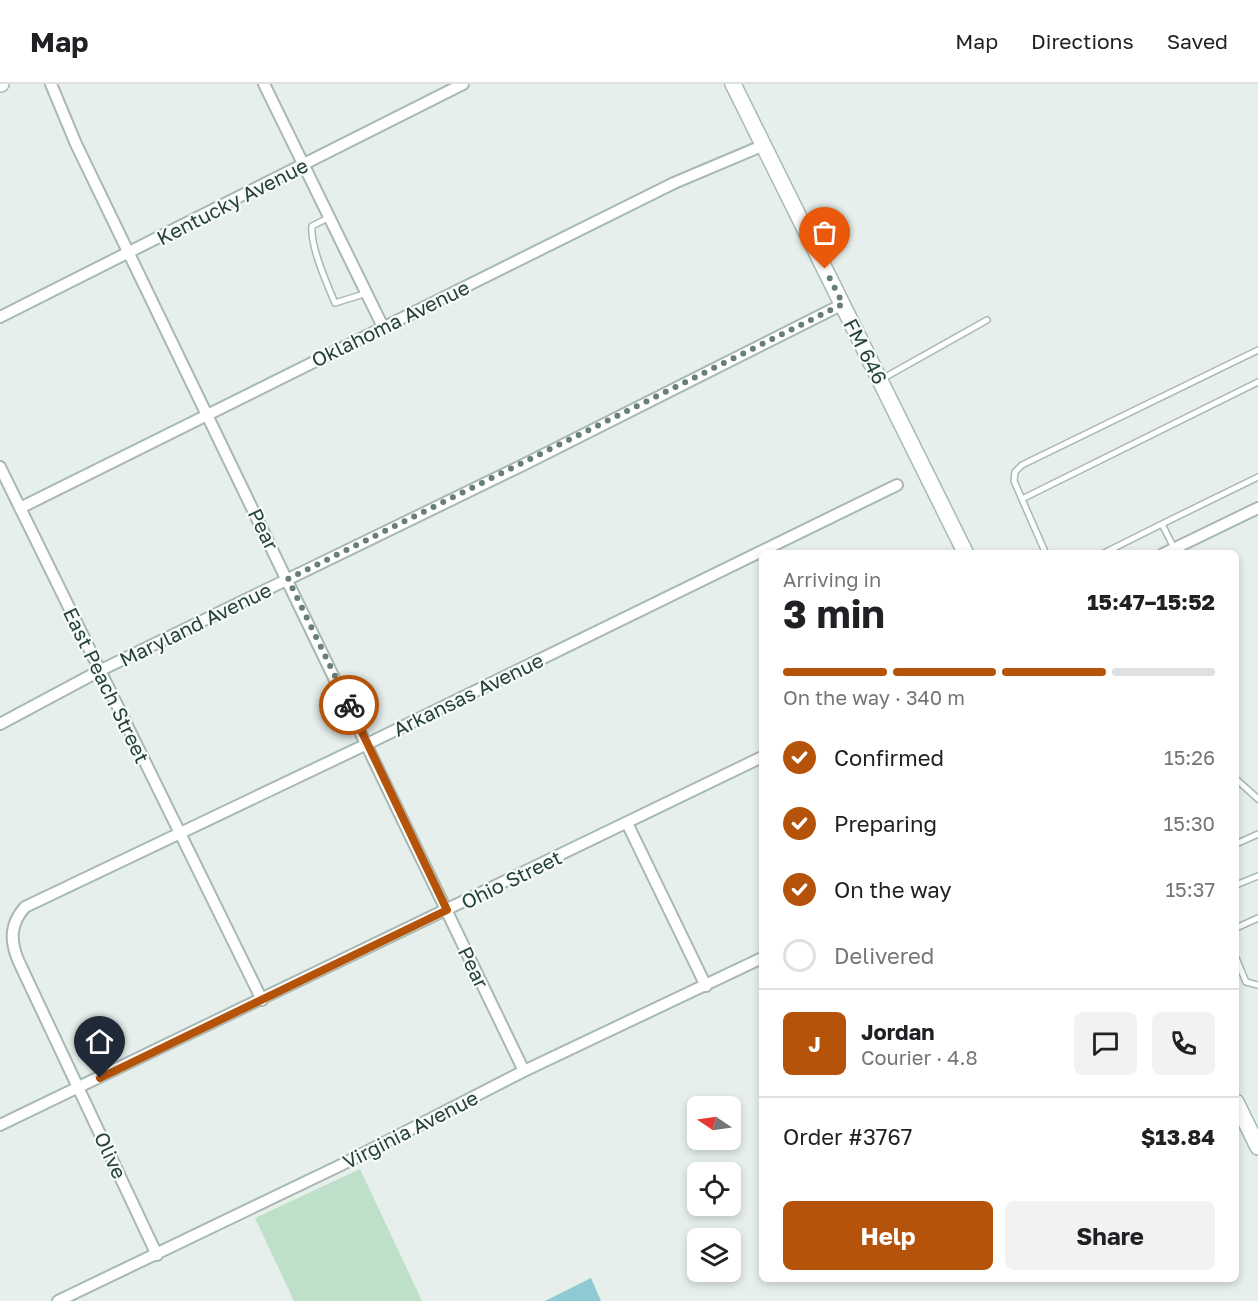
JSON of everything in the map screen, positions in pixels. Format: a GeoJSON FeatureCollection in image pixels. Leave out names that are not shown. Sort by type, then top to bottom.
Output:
{"type":"FeatureCollection","features":[{"type":"Feature","properties":{"kind":"main road","name":"FM 646"},"geometry":{"type":"LineString","coordinates":[[733,84],[964,550]]}},
{"type":"Feature","properties":{"kind":"main road"},"geometry":{"type":"LineString","coordinates":[[1239,1108],[1258,1147]]}},
{"type":"Feature","properties":{"kind":"street","name":"Pear"},"geometry":{"type":"LineString","coordinates":[[51,84],[76,144],[524,1071]]}},
{"type":"Feature","properties":{"kind":"street"},"geometry":{"type":"LineString","coordinates":[[264,84],[384,327]]}},
{"type":"Feature","properties":{"kind":"street","name":"Kentucky Avenue"},"geometry":{"type":"LineString","coordinates":[[0,317],[463,84]]}},
{"type":"Feature","properties":{"kind":"street","name":"Oklahoma Avenue"},"geometry":{"type":"LineString","coordinates":[[20,508],[674,183],[764,145]]}},
{"type":"Feature","properties":{"kind":"street","name":"Maryland Avenue"},"geometry":{"type":"LineString","coordinates":[[0,724],[101,670],[843,304]]}},
{"type":"Feature","properties":{"kind":"street","name":"East Peach Street"},"geometry":{"type":"LineString","coordinates":[[0,467],[261,1000]]}},
{"type":"Feature","properties":{"kind":"street","name":"Arkansas Avenue"},"geometry":{"type":"LineString","coordinates":[[764,550],[897,485]]}},
{"type":"Feature","properties":{"kind":"street"},"geometry":{"type":"LineString","coordinates":[[1170,550],[1258,508]]}},
{"type":"Feature","properties":{"kind":"street","name":"Arkansas Avenue"},"geometry":{"type":"LineString","coordinates":[[18,960],[13,948],[12,930],[25,907],[367,744],[759,552]]}},
{"type":"Feature","properties":{"kind":"street","name":"Ohio Street"},"geometry":{"type":"LineString","coordinates":[[0,1125],[759,758]]}},
{"type":"Feature","properties":{"kind":"street"},"geometry":{"type":"LineString","coordinates":[[627,823],[706,986]]}},
{"type":"Feature","properties":{"kind":"street","name":"Olive"},"geometry":{"type":"LineString","coordinates":[[18,960],[157,1254]]}},
{"type":"Feature","properties":{"kind":"street","name":"Virginia Avenue"},"geometry":{"type":"LineString","coordinates":[[58,1301],[341,1165],[524,1071],[759,960]]}},
{"type":"Feature","properties":{"kind":"lane"},"geometry":{"type":"LineString","coordinates":[[330,217],[312,226],[311,236],[322,274],[335,303],[367,293]]}},
{"type":"Feature","properties":{"kind":"lane"},"geometry":{"type":"LineString","coordinates":[[881,380],[987,320]]}},
{"type":"Feature","properties":{"kind":"lane"},"geometry":{"type":"LineString","coordinates":[[1044,550],[1014,481],[1016,472],[1022,465],[1258,350]]}},
{"type":"Feature","properties":{"kind":"lane"},"geometry":{"type":"LineString","coordinates":[[1022,499],[1258,382]]}},
{"type":"Feature","properties":{"kind":"lane"},"geometry":{"type":"LineString","coordinates":[[1110,550],[1258,477]]}},
{"type":"Feature","properties":{"kind":"lane"},"geometry":{"type":"LineString","coordinates":[[1162,524],[1168,550]]}},
{"type":"Feature","properties":{"kind":"lane"},"geometry":{"type":"LineString","coordinates":[[1239,782],[1258,799]]}},
{"type":"Feature","properties":{"kind":"lane"},"geometry":{"type":"LineString","coordinates":[[1239,843],[1258,834]]}},
{"type":"Feature","properties":{"kind":"lane"},"geometry":{"type":"LineString","coordinates":[[1239,884],[1258,876]]}},
{"type":"Feature","properties":{"kind":"lane"},"geometry":{"type":"LineString","coordinates":[[1239,927],[1258,918]]}},
{"type":"Feature","properties":{"kind":"lane"},"geometry":{"type":"LineString","coordinates":[[1239,965],[1246,982],[1258,985]]}},
{"type":"Feature","properties":{"kind":"green space"},"geometry":{"type":"Polygon","coordinates":[[[360,1169],[422,1301],[294,1301],[255,1218],[360,1169]]]}},
{"type":"Feature","properties":{"kind":"water"},"geometry":{"type":"Polygon","coordinates":[[[591,1278],[601,1301],[545,1301],[591,1278]]]}},
{"type":"Feature","properties":{"kind":"way so far"},"geometry":{"type":"LineString","coordinates":[[349,705],[288,579],[525,464],[843,304],[825,269]]}},
{"type":"Feature","properties":{"kind":"route"},"geometry":{"type":"LineString","coordinates":[[100,1078],[447,910],[349,705]]}}]}
